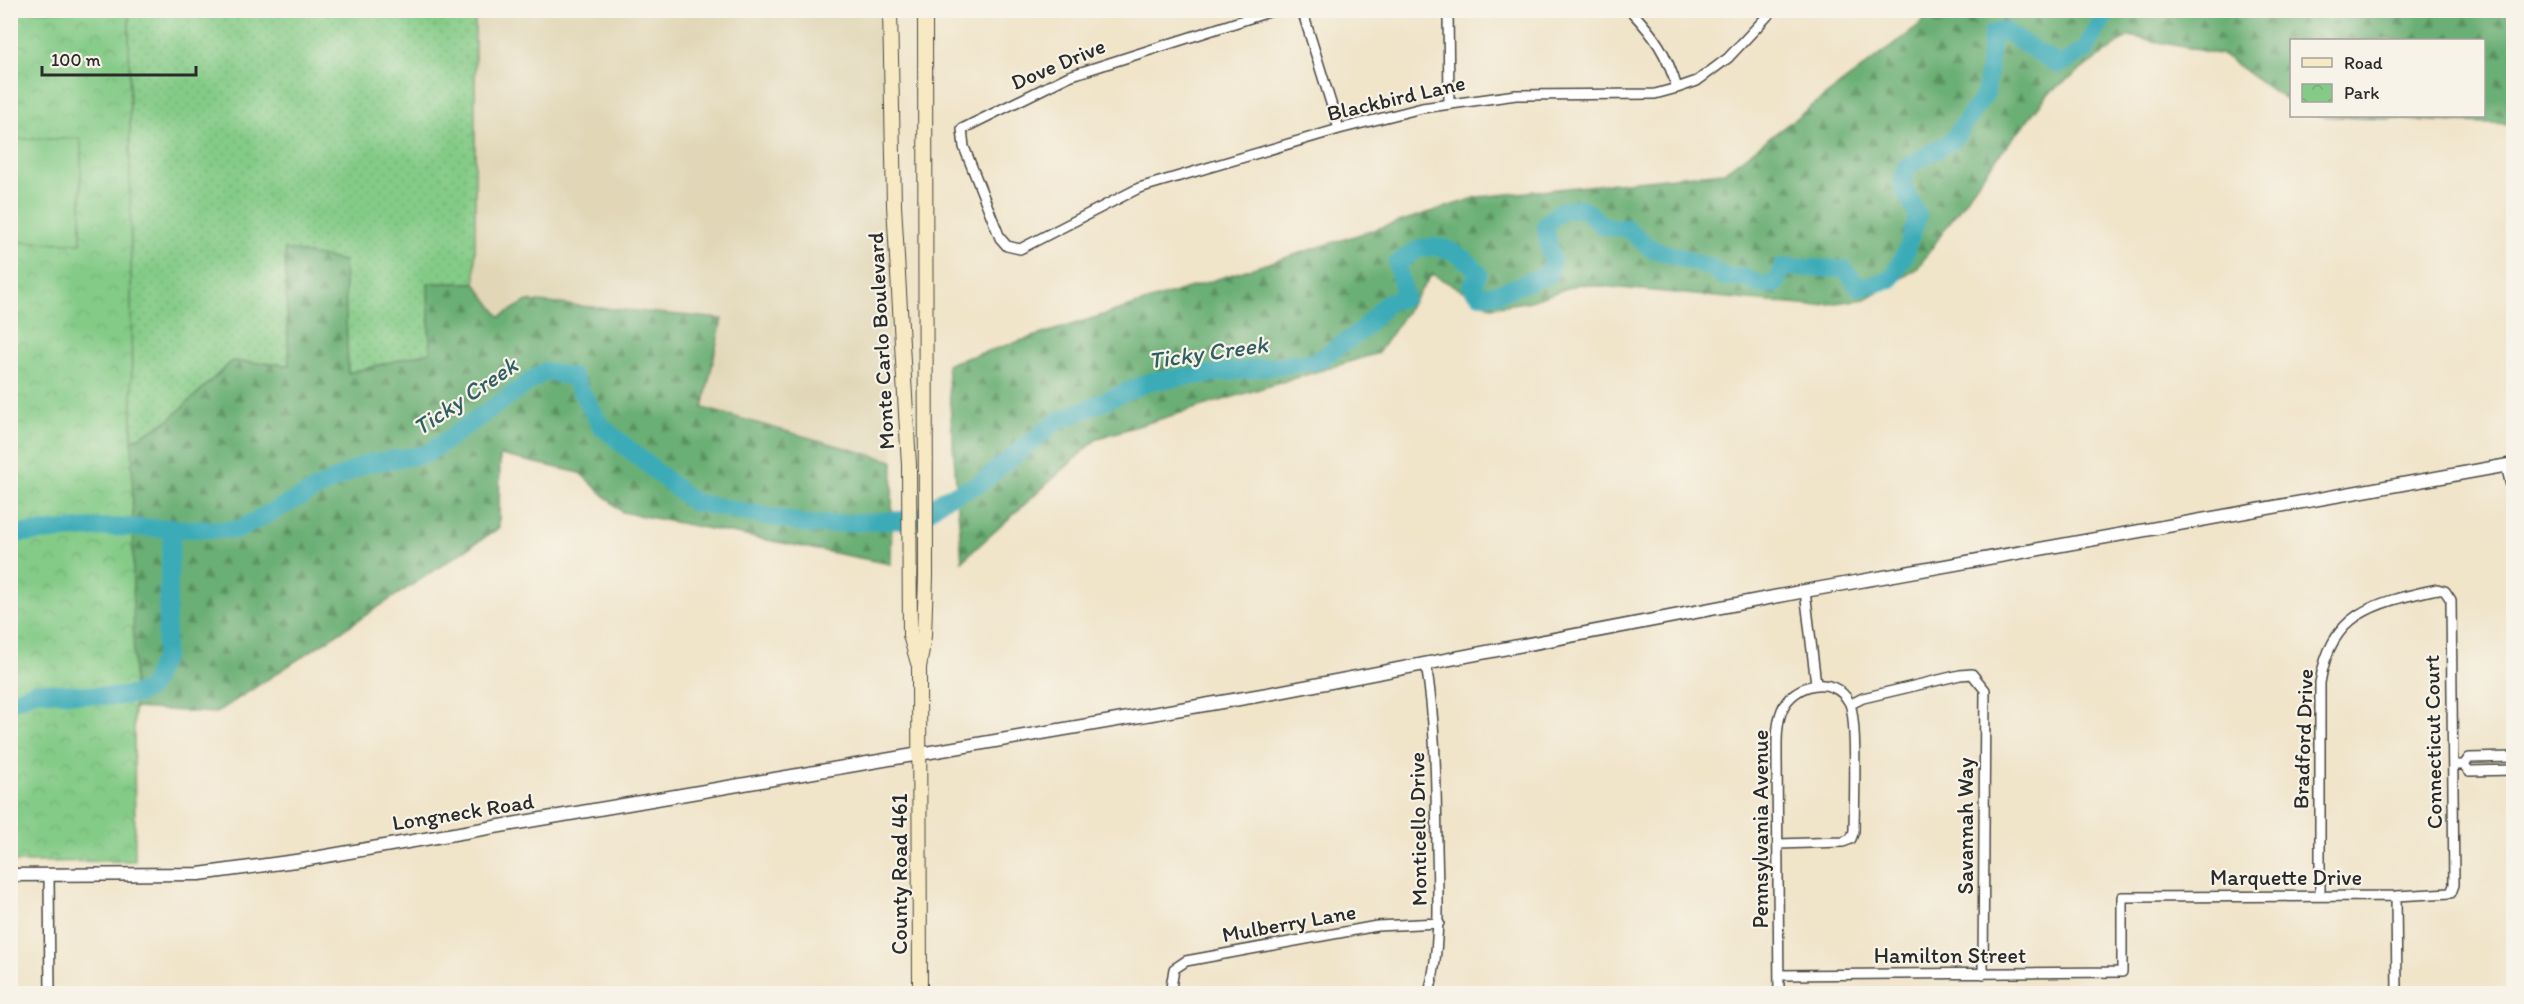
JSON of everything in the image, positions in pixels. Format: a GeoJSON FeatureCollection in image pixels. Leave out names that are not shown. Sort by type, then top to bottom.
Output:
{"type":"FeatureCollection","features":[{"type":"Feature","properties":{"kind":"main road","name":"Monte Carlo Boulevard"},"geometry":{"type":"LineString","coordinates":[[891,10],[894,205],[909,465],[910,635],[919,668]]}},
{"type":"Feature","properties":{"kind":"main road","name":"Monte Carlo Boulevard"},"geometry":{"type":"LineString","coordinates":[[920,755],[919,668],[924,636],[926,576],[924,467],[925,10]]}},
{"type":"Feature","properties":{"kind":"main road","name":"County Road 461"},"geometry":{"type":"LineString","coordinates":[[920,755],[920,993]]}},
{"type":"Feature","properties":{"kind":"street","name":"Dove Drive"},"geometry":{"type":"LineString","coordinates":[[1020,249],[1007,246],[1000,238],[964,147],[962,129],[1069,76],[1275,10]]}},
{"type":"Feature","properties":{"kind":"street"},"geometry":{"type":"LineString","coordinates":[[1302,10],[1339,129]]}},
{"type":"Feature","properties":{"kind":"street"},"geometry":{"type":"LineString","coordinates":[[1448,10],[1449,104]]}},
{"type":"Feature","properties":{"kind":"street"},"geometry":{"type":"LineString","coordinates":[[1630,10],[1651,32],[1665,52],[1677,88]]}},
{"type":"Feature","properties":{"kind":"street","name":"Blackbird Lane"},"geometry":{"type":"LineString","coordinates":[[1020,249],[1139,188],[1339,129],[1422,108],[1516,95],[1655,94],[1677,88],[1697,81],[1728,58],[1773,10]]}},
{"type":"Feature","properties":{"kind":"street"},"geometry":{"type":"LineString","coordinates":[[2510,465],[2514,497]]}},
{"type":"Feature","properties":{"kind":"street","name":"Longneck Road"},"geometry":{"type":"LineString","coordinates":[[10,876],[171,875],[247,869],[570,816],[747,782],[920,755],[1426,664],[1804,591],[2510,465]]}},
{"type":"Feature","properties":{"kind":"street","name":"Bradford Drive"},"geometry":{"type":"LineString","coordinates":[[2320,896],[2320,683],[2331,643],[2344,626],[2360,613],[2382,602],[2437,588],[2445,591]]}},
{"type":"Feature","properties":{"kind":"street"},"geometry":{"type":"LineString","coordinates":[[1778,844],[1843,842],[1851,839],[1854,831],[1851,704],[1837,690],[1816,684],[1804,591]]}},
{"type":"Feature","properties":{"kind":"street","name":"Connecticut Court"},"geometry":{"type":"LineString","coordinates":[[2445,591],[2451,600],[2454,885],[2451,893]]}},
{"type":"Feature","properties":{"kind":"street","name":"Monticello Drive"},"geometry":{"type":"LineString","coordinates":[[1426,664],[1436,736],[1439,923],[1436,962],[1430,993]]}},
{"type":"Feature","properties":{"kind":"street","name":"Savannah Way"},"geometry":{"type":"LineString","coordinates":[[1851,704],[1863,698],[1960,675],[1972,674],[1985,690],[1983,974]]}},
{"type":"Feature","properties":{"kind":"street","name":"Pennsylvania Avenue"},"geometry":{"type":"LineString","coordinates":[[1779,993],[1777,750],[1782,710],[1796,692],[1816,684]]}},
{"type":"Feature","properties":{"kind":"street"},"geometry":{"type":"LineString","coordinates":[[2464,765],[2469,758],[2514,757]]}},
{"type":"Feature","properties":{"kind":"street"},"geometry":{"type":"LineString","coordinates":[[2453,765],[2464,765]]}},
{"type":"Feature","properties":{"kind":"street"},"geometry":{"type":"LineString","coordinates":[[2464,765],[2469,771],[2514,770]]}},
{"type":"Feature","properties":{"kind":"street"},"geometry":{"type":"LineString","coordinates":[[49,875],[50,993]]}},
{"type":"Feature","properties":{"kind":"street","name":"Marquette Drive"},"geometry":{"type":"LineString","coordinates":[[2122,972],[2122,897],[2396,896],[2451,893]]}},
{"type":"Feature","properties":{"kind":"street"},"geometry":{"type":"LineString","coordinates":[[2396,896],[2397,993]]}},
{"type":"Feature","properties":{"kind":"street","name":"Mulberry Lane"},"geometry":{"type":"LineString","coordinates":[[1170,993],[1174,969],[1186,961],[1377,926],[1439,923]]}},
{"type":"Feature","properties":{"kind":"street","name":"Hamilton Street"},"geometry":{"type":"LineString","coordinates":[[1779,975],[2122,972]]}},
{"type":"Feature","properties":{"kind":"shaded area"},"geometry":{"type":"Polygon","coordinates":[[[475,11],[883,11],[893,461],[703,408],[722,319],[500,317],[475,283],[475,11]]]}},
{"type":"Feature","properties":{"kind":"green space"},"geometry":{"type":"Polygon","coordinates":[[[1935,10],[2513,11],[2513,124],[2341,117],[2485,117],[2485,39],[2290,39],[2290,103],[2223,55],[2129,36],[2050,92],[1983,175],[1917,269],[1866,299],[1812,306],[1579,284],[1531,301],[1492,307],[1432,274],[1378,353],[1098,438],[962,561],[947,364],[1478,197],[1724,172],[1912,31],[1935,10]]]}},
{"type":"Feature","properties":{"kind":"green space"},"geometry":{"type":"Polygon","coordinates":[[[10,11],[129,11],[135,861],[11,862],[10,11]]]}},
{"type":"Feature","properties":{"kind":"green space"},"geometry":{"type":"Polygon","coordinates":[[[129,11],[475,11],[475,283],[428,283],[430,352],[348,373],[344,261],[285,250],[289,365],[232,361],[169,420],[132,441],[129,11]]]}},
{"type":"Feature","properties":{"kind":"green space"},"geometry":{"type":"Polygon","coordinates":[[[11,139],[81,139],[81,243],[11,242],[11,139]]]}},
{"type":"Feature","properties":{"kind":"green space"},"geometry":{"type":"Polygon","coordinates":[[[285,249],[344,261],[348,373],[430,352],[428,283],[475,283],[500,317],[527,301],[722,319],[703,408],[893,461],[891,564],[622,512],[580,473],[500,455],[499,528],[216,713],[134,708],[132,441],[169,420],[232,361],[289,365],[285,249]]]}},
{"type":"Feature","properties":{"kind":"waterway","name":"Ticky Creek"},"geometry":{"type":"LineString","coordinates":[[10,534],[108,527],[237,530],[365,464],[427,454],[545,371],[573,377],[601,426],[693,502],[812,525],[918,519],[944,499],[979,484],[1056,422],[1151,381],[1317,361],[1360,332],[1388,302],[1405,297],[1397,264],[1417,250],[1426,247],[1443,248],[1459,255],[1479,273],[1471,287],[1480,295],[1496,294],[1548,275],[1552,261],[1545,225],[1562,210],[1582,208],[1604,226],[1627,228],[1650,248],[1712,268],[1724,277],[1742,277],[1762,285],[1776,284],[1782,267],[1844,269],[1860,288],[1891,279],[1907,250],[1918,216],[1902,185],[1906,167],[1952,141],[1986,93],[1992,34],[2004,31],[2059,65],[2085,50],[2108,10]]}},
{"type":"Feature","properties":{"kind":"waterway"},"geometry":{"type":"LineString","coordinates":[[10,702],[37,691],[114,697],[137,694],[150,688],[165,655],[172,527]]}}]}
